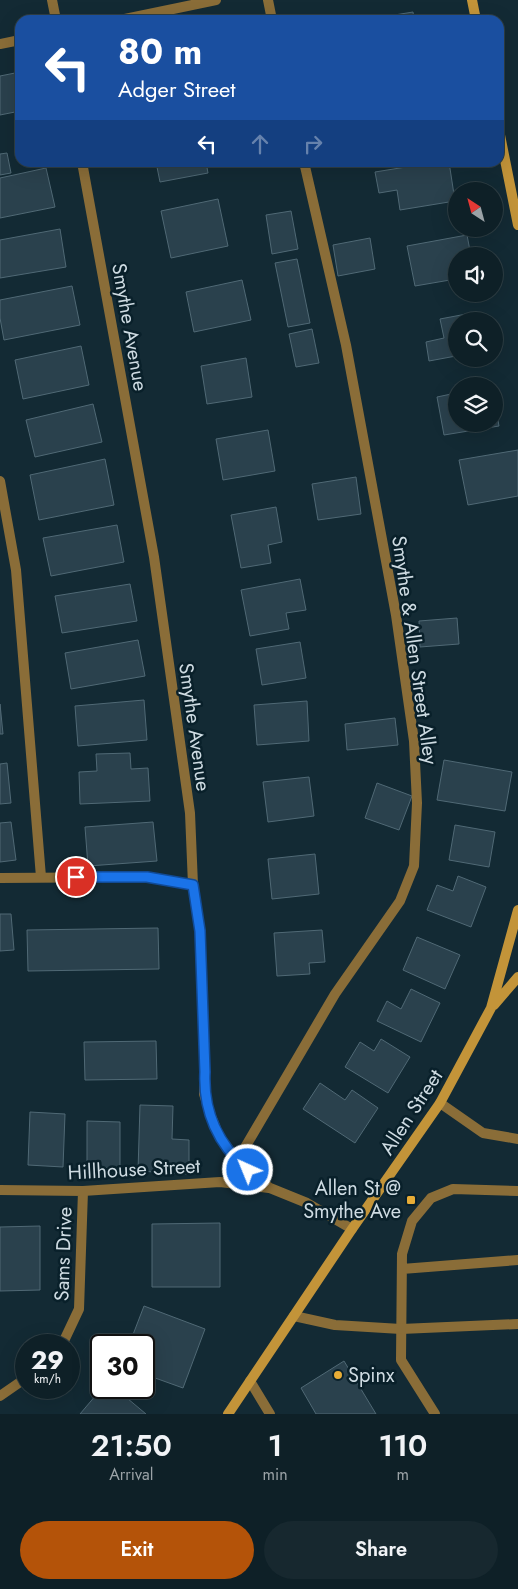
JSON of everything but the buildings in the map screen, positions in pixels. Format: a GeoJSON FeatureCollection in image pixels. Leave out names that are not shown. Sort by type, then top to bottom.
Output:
{"type":"FeatureCollection","features":[{"type":"Feature","properties":{"kind":"street"},"geometry":{"type":"LineString","coordinates":[[52,0],[55,15]]}},
{"type":"Feature","properties":{"kind":"street"},"geometry":{"type":"LineString","coordinates":[[144,15],[216,0]]}},
{"type":"Feature","properties":{"kind":"street"},"geometry":{"type":"LineString","coordinates":[[268,0],[271,15]]}},
{"type":"Feature","properties":{"kind":"street"},"geometry":{"type":"LineString","coordinates":[[472,0],[475,15]]}},
{"type":"Feature","properties":{"kind":"street"},"geometry":{"type":"LineString","coordinates":[[0,44],[15,41]]}},
{"type":"Feature","properties":{"kind":"street"},"geometry":{"type":"LineString","coordinates":[[504,155],[518,225]]}},
{"type":"Feature","properties":{"kind":"street","name":"Smythe Avenue"},"geometry":{"type":"LineString","coordinates":[[83,167],[154,557],[190,814],[193,885],[200,931],[205,1072],[204,1094],[219,1136],[237,1161],[270,1188],[307,1203],[352,1230]]}},
{"type":"Feature","properties":{"kind":"street","name":"Smythe & Allen Street Alley"},"geometry":{"type":"LineString","coordinates":[[237,1161],[335,994],[400,901],[414,866],[417,803],[414,741],[396,615],[346,345],[305,167]]}},
{"type":"Feature","properties":{"kind":"street"},"geometry":{"type":"LineString","coordinates":[[0,481],[16,570],[41,876]]}},
{"type":"Feature","properties":{"kind":"street"},"geometry":{"type":"LineString","coordinates":[[0,878],[41,876],[147,877],[193,885]]}},
{"type":"Feature","properties":{"kind":"street","name":"Allen Street"},"geometry":{"type":"LineString","coordinates":[[228,1414],[440,1103],[492,1008],[518,910]]}},
{"type":"Feature","properties":{"kind":"street"},"geometry":{"type":"LineString","coordinates":[[492,1008],[518,977]]}},
{"type":"Feature","properties":{"kind":"street"},"geometry":{"type":"LineString","coordinates":[[440,1103],[482,1133],[518,1139]]}},
{"type":"Feature","properties":{"kind":"street","name":"Hillhouse Street"},"geometry":{"type":"LineString","coordinates":[[0,1190],[83,1191],[220,1182],[270,1188]]}},
{"type":"Feature","properties":{"kind":"street"},"geometry":{"type":"LineString","coordinates":[[436,1414],[401,1360],[402,1254],[412,1221],[431,1198],[454,1189],[518,1191]]}},
{"type":"Feature","properties":{"kind":"street","name":"Sams Drive"},"geometry":{"type":"LineString","coordinates":[[67,1334],[79,1309],[83,1191]]}},
{"type":"Feature","properties":{"kind":"street"},"geometry":{"type":"LineString","coordinates":[[402,1269],[518,1260]]}},
{"type":"Feature","properties":{"kind":"street"},"geometry":{"type":"LineString","coordinates":[[294,1316],[334,1326],[401,1329],[518,1324]]}},
{"type":"Feature","properties":{"kind":"street"},"geometry":{"type":"LineString","coordinates":[[250,1382],[270,1414]]}},
{"type":"Feature","properties":{"kind":"street"},"geometry":{"type":"LineString","coordinates":[[0,1396],[15,1386]]}},
{"type":"Feature","properties":{"kind":"place","name":"Allen St @ Smythe Ave"},"geometry":{"type":"Point","coordinates":[411,1200]}},
{"type":"Feature","properties":{"kind":"place","name":"Spinx"},"geometry":{"type":"Point","coordinates":[338,1375]}},
{"type":"Feature","properties":{"kind":"route"},"geometry":{"type":"LineString","coordinates":[[76,877],[147,877],[193,885],[200,931],[205,1072],[204,1094],[219,1136],[237,1161],[248,1170]]}}]}
